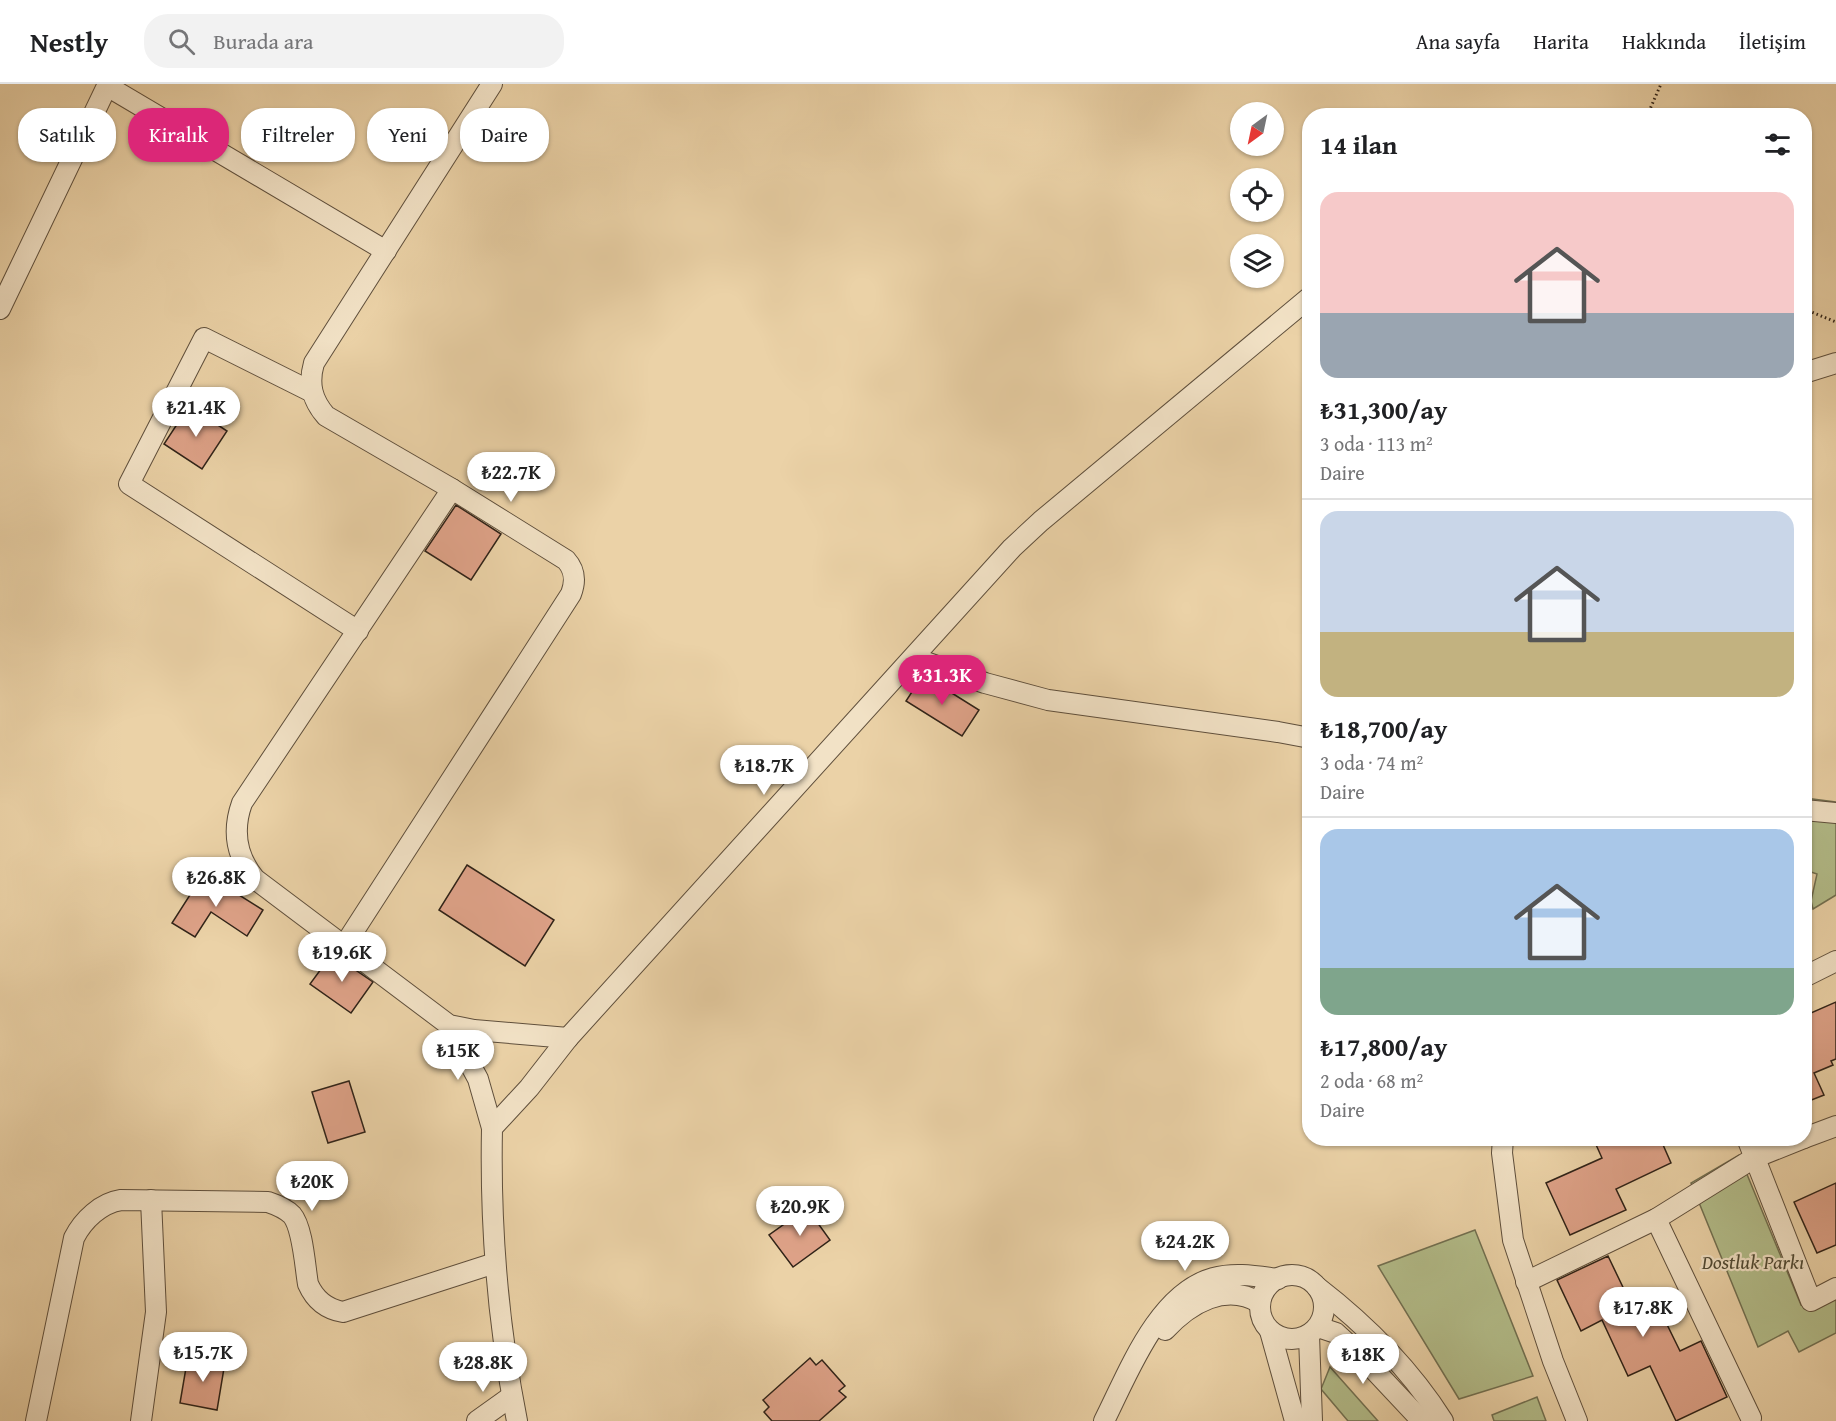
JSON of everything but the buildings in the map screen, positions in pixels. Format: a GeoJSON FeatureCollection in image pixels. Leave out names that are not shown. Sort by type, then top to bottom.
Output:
{"type":"FeatureCollection","features":[{"type":"Feature","properties":{"kind":"street"},"geometry":{"type":"LineString","coordinates":[[344,946],[574,587],[573,572],[566,560],[452,489],[326,416],[315,401],[310,382],[314,363],[492,84]]}},
{"type":"Feature","properties":{"kind":"street"},"geometry":{"type":"LineString","coordinates":[[0,309],[107,85],[386,251]]}},
{"type":"Feature","properties":{"kind":"street"},"geometry":{"type":"LineString","coordinates":[[492,1128],[529,1088],[568,1038],[914,658],[990,570],[1041,521],[1302,304]]}},
{"type":"Feature","properties":{"kind":"street"},"geometry":{"type":"LineString","coordinates":[[312,392],[204,338],[129,484],[358,631]]}},
{"type":"Feature","properties":{"kind":"street"},"geometry":{"type":"LineString","coordinates":[[1812,370],[1836,363]]}},
{"type":"Feature","properties":{"kind":"street"},"geometry":{"type":"LineString","coordinates":[[452,489],[242,802],[236,823],[236,834],[241,857],[255,879],[449,1025],[478,1079],[492,1128],[491,1176],[495,1263],[517,1421]]}},
{"type":"Feature","properties":{"kind":"street"},"geometry":{"type":"LineString","coordinates":[[914,658],[985,683],[1048,700],[1302,736]]}},
{"type":"Feature","properties":{"kind":"street"},"geometry":{"type":"LineString","coordinates":[[1812,811],[1836,813]]}},
{"type":"Feature","properties":{"kind":"street"},"geometry":{"type":"LineString","coordinates":[[1812,973],[1836,961]]}},
{"type":"Feature","properties":{"kind":"street"},"geometry":{"type":"LineString","coordinates":[[449,1025],[474,1030],[568,1038]]}},
{"type":"Feature","properties":{"kind":"street"},"geometry":{"type":"LineString","coordinates":[[1812,1135],[1836,1126]]}},
{"type":"Feature","properties":{"kind":"street"},"geometry":{"type":"LineString","coordinates":[[1502,1146],[1513,1240],[1553,1361],[1577,1421]]}},
{"type":"Feature","properties":{"kind":"street"},"geometry":{"type":"LineString","coordinates":[[1750,1146],[1811,1300],[1836,1288]]}},
{"type":"Feature","properties":{"kind":"street"},"geometry":{"type":"LineString","coordinates":[[1526,1282],[1656,1219],[1755,1158],[1784,1146]]}},
{"type":"Feature","properties":{"kind":"street"},"geometry":{"type":"LineString","coordinates":[[141,1421],[156,1312],[151,1200]]}},
{"type":"Feature","properties":{"kind":"street"},"geometry":{"type":"LineString","coordinates":[[36,1421],[74,1238],[77,1231],[95,1213],[113,1201],[267,1202],[286,1210],[297,1222],[311,1291],[322,1304],[343,1312],[495,1263]]}},
{"type":"Feature","properties":{"kind":"street"},"geometry":{"type":"LineString","coordinates":[[1656,1219],[1751,1418]]}},
{"type":"Feature","properties":{"kind":"street"},"geometry":{"type":"LineString","coordinates":[[1104,1421],[1148,1335],[1162,1314],[1184,1294],[1212,1278],[1243,1274],[1278,1279]]}},
{"type":"Feature","properties":{"kind":"street"},"geometry":{"type":"LineString","coordinates":[[1295,1421],[1270,1330],[1260,1313],[1260,1303],[1269,1285],[1287,1275],[1308,1280],[1348,1311],[1378,1340],[1443,1421]]}},
{"type":"Feature","properties":{"kind":"street"},"geometry":{"type":"LineString","coordinates":[[1270,1330],[1288,1339],[1299,1339],[1314,1331],[1323,1318],[1324,1307],[1323,1296],[1317,1287]]}},
{"type":"Feature","properties":{"kind":"street"},"geometry":{"type":"LineString","coordinates":[[1139,1354],[1190,1308],[1211,1297],[1235,1293],[1249,1296],[1260,1303]]}},
{"type":"Feature","properties":{"kind":"street"},"geometry":{"type":"LineString","coordinates":[[1312,1421],[1314,1331]]}},
{"type":"Feature","properties":{"kind":"street"},"geometry":{"type":"LineString","coordinates":[[1314,1331],[1336,1334],[1422,1421]]}},
{"type":"Feature","properties":{"kind":"street"},"geometry":{"type":"LineString","coordinates":[[477,1421],[512,1396]]}},
{"type":"Feature","properties":{"kind":"path"},"geometry":{"type":"LineString","coordinates":[[1650,108],[1661,84]]}},
{"type":"Feature","properties":{"kind":"path"},"geometry":{"type":"LineString","coordinates":[[1812,312],[1836,322]]}},
{"type":"Feature","properties":{"kind":"green space"},"geometry":{"type":"Polygon","coordinates":[[[1812,799],[1836,802],[1836,895],[1813,909],[1812,896],[1817,874],[1812,872],[1812,799]]]}},
{"type":"Feature","properties":{"kind":"green space","name":"Dostluk Parkı"},"geometry":{"type":"Polygon","coordinates":[[[1739,1155],[1801,1305],[1836,1287],[1836,1333],[1799,1352],[1788,1331],[1758,1347],[1691,1183],[1739,1155]]]}},
{"type":"Feature","properties":{"kind":"green space"},"geometry":{"type":"Polygon","coordinates":[[[1475,1230],[1533,1376],[1459,1399],[1378,1266],[1475,1230]]]}},
{"type":"Feature","properties":{"kind":"green space"},"geometry":{"type":"Polygon","coordinates":[[[1330,1367],[1378,1421],[1348,1421],[1321,1389],[1330,1367]]]}},
{"type":"Feature","properties":{"kind":"green space"},"geometry":{"type":"Polygon","coordinates":[[[1537,1397],[1546,1421],[1494,1421],[1492,1415],[1537,1397]]]}}]}
